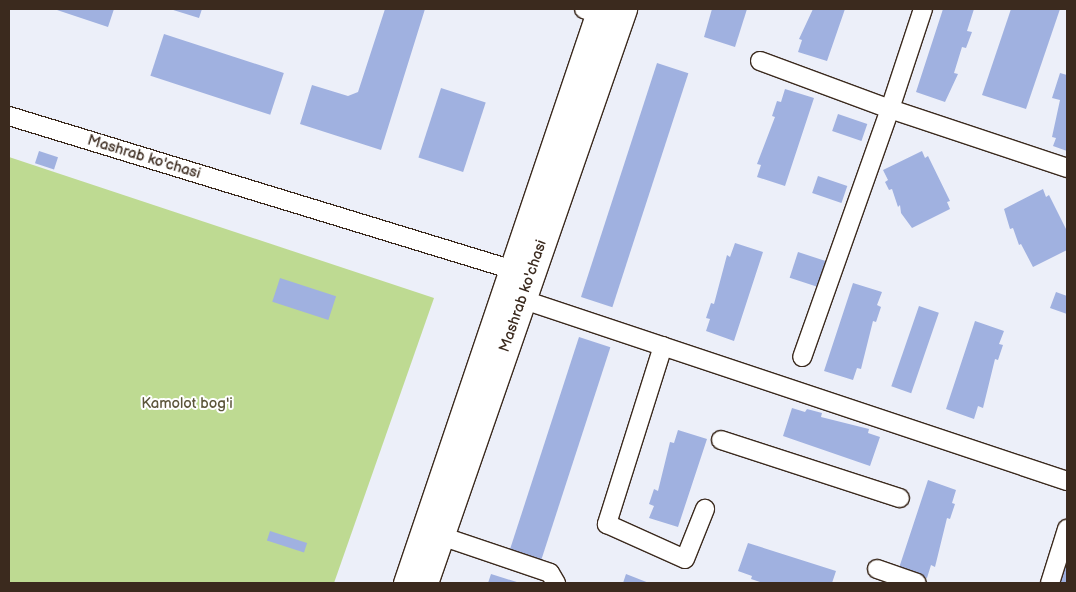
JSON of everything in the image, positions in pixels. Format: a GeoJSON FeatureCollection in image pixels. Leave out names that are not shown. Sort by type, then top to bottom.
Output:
{"type":"FeatureCollection","features":[{"type":"Feature","properties":{"kind":"main road","name":"Mashrab ko'chasi"},"geometry":{"type":"LineString","coordinates":[[424,583],[521,299],[624,9]]}},
{"type":"Feature","properties":{"kind":"main road","name":"Mashrab ko'chasi"},"geometry":{"type":"LineString","coordinates":[[406,583],[594,10]]}},
{"type":"Feature","properties":{"kind":"street"},"geometry":{"type":"LineString","coordinates":[[802,357],[923,9]]}},
{"type":"Feature","properties":{"kind":"street"},"geometry":{"type":"LineString","coordinates":[[760,61],[890,108],[1067,168]]}},
{"type":"Feature","properties":{"kind":"street","name":"Mashrab ko'chasi"},"geometry":{"type":"LineString","coordinates":[[9,116],[510,269]]}},
{"type":"Feature","properties":{"kind":"street"},"geometry":{"type":"LineString","coordinates":[[521,299],[1067,482]]}},
{"type":"Feature","properties":{"kind":"street"},"geometry":{"type":"LineString","coordinates":[[663,346],[606,524],[685,560],[705,508]]}},
{"type":"Feature","properties":{"kind":"street"},"geometry":{"type":"LineString","coordinates":[[721,440],[900,498]]}},
{"type":"Feature","properties":{"kind":"street"},"geometry":{"type":"LineString","coordinates":[[1050,583],[1067,529]]}},
{"type":"Feature","properties":{"kind":"street"},"geometry":{"type":"LineString","coordinates":[[441,536],[550,573],[556,583]]}},
{"type":"Feature","properties":{"kind":"street"},"geometry":{"type":"LineString","coordinates":[[877,569],[917,583]]}},
{"type":"Feature","properties":{"kind":"green space","name":"Kamolot bog'i"},"geometry":{"type":"Polygon","coordinates":[[[9,157],[434,298],[334,583],[9,583],[9,157]]]}},
{"type":"Feature","properties":{"kind":"building"},"geometry":{"type":"Polygon","coordinates":[[[54,9],[114,9],[108,27],[54,9]]]}},
{"type":"Feature","properties":{"kind":"building"},"geometry":{"type":"Polygon","coordinates":[[[170,9],[202,9],[199,18],[170,9]]]}},
{"type":"Feature","properties":{"kind":"building"},"geometry":{"type":"Polygon","coordinates":[[[385,9],[425,9],[381,150],[300,124],[312,85],[348,96],[358,92],[385,9]]]}},
{"type":"Feature","properties":{"kind":"building"},"geometry":{"type":"Polygon","coordinates":[[[712,9],[747,9],[735,47],[704,37],[712,9]]]}},
{"type":"Feature","properties":{"kind":"building"},"geometry":{"type":"Polygon","coordinates":[[[813,9],[845,9],[827,61],[798,52],[802,40],[799,39],[813,9]]]}},
{"type":"Feature","properties":{"kind":"building"},"geometry":{"type":"Polygon","coordinates":[[[943,9],[974,9],[967,31],[972,32],[966,48],[962,47],[954,73],[958,74],[945,102],[916,92],[943,9]]]}},
{"type":"Feature","properties":{"kind":"building"},"geometry":{"type":"Polygon","coordinates":[[[1011,9],[1060,9],[1026,109],[982,95],[1011,9]]]}},
{"type":"Feature","properties":{"kind":"building"},"geometry":{"type":"Polygon","coordinates":[[[164,34],[284,73],[270,115],[150,76],[164,34]]]}},
{"type":"Feature","properties":{"kind":"building"},"geometry":{"type":"Polygon","coordinates":[[[657,63],[688,73],[612,307],[581,297],[657,63]]]}},
{"type":"Feature","properties":{"kind":"building"},"geometry":{"type":"Polygon","coordinates":[[[1060,73],[1067,75],[1067,151],[1053,146],[1056,138],[1052,137],[1060,100],[1052,98],[1060,73]]]}},
{"type":"Feature","properties":{"kind":"building"},"geometry":{"type":"Polygon","coordinates":[[[441,88],[486,103],[463,172],[418,157],[441,88]]]}},
{"type":"Feature","properties":{"kind":"building"},"geometry":{"type":"Polygon","coordinates":[[[785,89],[814,98],[785,186],[757,177],[761,165],[757,164],[775,117],[772,116],[777,101],[781,102],[785,89]]]}},
{"type":"Feature","properties":{"kind":"building"},"geometry":{"type":"Polygon","coordinates":[[[838,114],[867,124],[861,141],[832,131],[838,114]]]}},
{"type":"Feature","properties":{"kind":"building"},"geometry":{"type":"Polygon","coordinates":[[[39,151],[58,157],[54,170],[35,163],[39,151]]]}},
{"type":"Feature","properties":{"kind":"building"},"geometry":{"type":"Polygon","coordinates":[[[922,151],[925,158],[928,156],[950,201],[947,202],[950,209],[912,228],[901,213],[900,205],[898,207],[892,189],[889,190],[885,182],[888,180],[883,170],[922,151]]]}},
{"type":"Feature","properties":{"kind":"building"},"geometry":{"type":"Polygon","coordinates":[[[818,176],[847,186],[841,203],[812,193],[818,176]]]}},
{"type":"Feature","properties":{"kind":"building"},"geometry":{"type":"Polygon","coordinates":[[[1043,189],[1046,197],[1049,195],[1067,231],[1067,250],[1033,267],[1021,244],[1019,245],[1013,228],[1010,229],[1004,209],[1043,189]]]}},
{"type":"Feature","properties":{"kind":"building"},"geometry":{"type":"Polygon","coordinates":[[[735,243],[763,252],[734,341],[706,331],[710,319],[706,318],[711,303],[714,304],[727,255],[730,257],[735,243]]]}},
{"type":"Feature","properties":{"kind":"building"},"geometry":{"type":"Polygon","coordinates":[[[798,252],[826,261],[817,287],[790,278],[798,252]]]}},
{"type":"Feature","properties":{"kind":"building"},"geometry":{"type":"Polygon","coordinates":[[[280,278],[336,296],[328,320],[272,302],[280,278]]]}},
{"type":"Feature","properties":{"kind":"building"},"geometry":{"type":"Polygon","coordinates":[[[853,283],[882,292],[877,305],[881,307],[876,322],[873,321],[861,369],[857,368],[853,380],[824,371],[853,283]]]}},
{"type":"Feature","properties":{"kind":"building"},"geometry":{"type":"Polygon","coordinates":[[[1056,292],[1067,296],[1067,314],[1050,308],[1056,292]]]}},
{"type":"Feature","properties":{"kind":"building"},"geometry":{"type":"Polygon","coordinates":[[[919,306],[939,313],[911,393],[891,386],[919,306]]]}},
{"type":"Feature","properties":{"kind":"building"},"geometry":{"type":"Polygon","coordinates":[[[975,321],[1004,331],[999,344],[1003,345],[998,360],[995,359],[983,408],[978,406],[974,419],[946,409],[975,321]]]}},
{"type":"Feature","properties":{"kind":"building"},"geometry":{"type":"Polygon","coordinates":[[[579,337],[610,347],[541,560],[510,550],[579,337]]]}},
{"type":"Feature","properties":{"kind":"building"},"geometry":{"type":"Polygon","coordinates":[[[792,408],[805,412],[807,409],[822,413],[821,417],[869,429],[868,433],[880,437],[870,466],[783,436],[792,408]]]}},
{"type":"Feature","properties":{"kind":"building"},"geometry":{"type":"Polygon","coordinates":[[[678,430],[707,439],[678,527],[649,518],[654,506],[649,504],[654,489],[658,491],[670,442],[674,443],[678,430]]]}},
{"type":"Feature","properties":{"kind":"building"},"geometry":{"type":"Polygon","coordinates":[[[928,480],[956,490],[952,503],[955,504],[950,519],[947,518],[935,567],[931,565],[927,578],[899,568],[928,480]]]}},
{"type":"Feature","properties":{"kind":"building"},"geometry":{"type":"Polygon","coordinates":[[[270,531],[307,543],[304,553],[267,541],[270,531]]]}},
{"type":"Feature","properties":{"kind":"building"},"geometry":{"type":"Polygon","coordinates":[[[748,543],[836,571],[832,583],[763,583],[751,579],[752,576],[738,571],[748,543]]]}},
{"type":"Feature","properties":{"kind":"building"},"geometry":{"type":"Polygon","coordinates":[[[1063,561],[1067,562],[1067,583],[1056,583],[1063,561]]]}},
{"type":"Feature","properties":{"kind":"building"},"geometry":{"type":"Polygon","coordinates":[[[491,574],[520,583],[488,583],[491,574]]]}},
{"type":"Feature","properties":{"kind":"building"},"geometry":{"type":"Polygon","coordinates":[[[626,574],[649,583],[623,583],[626,574]]]}}]}
